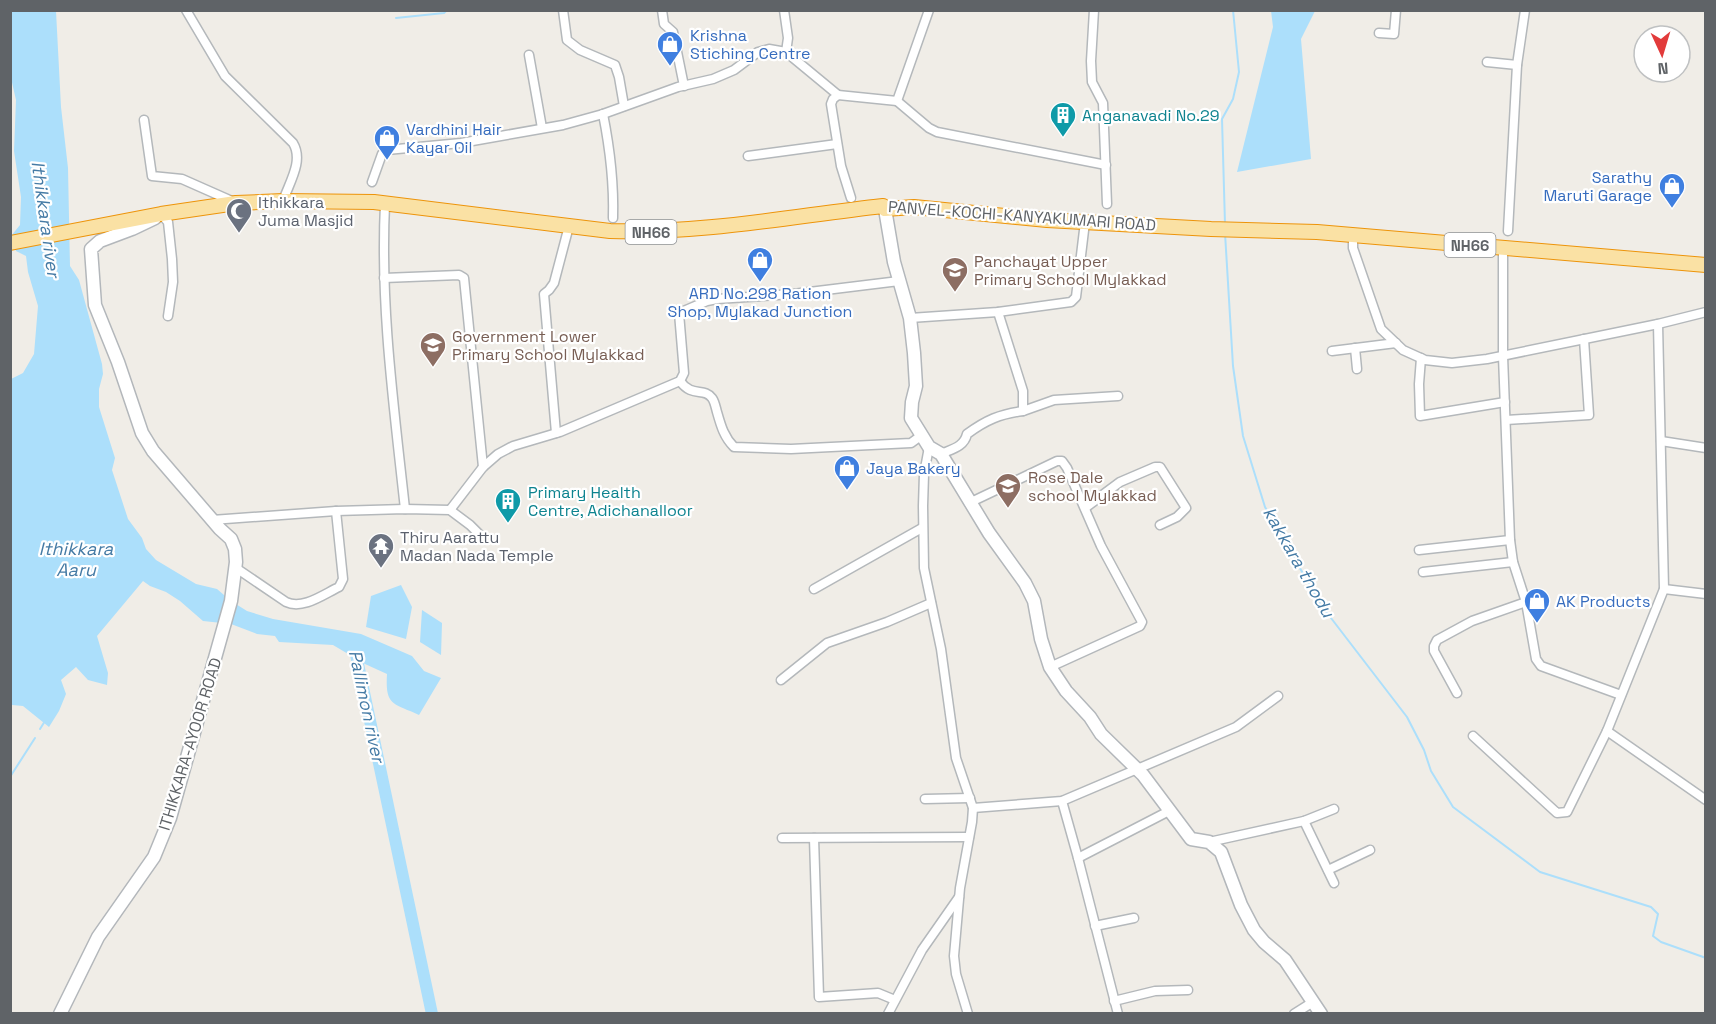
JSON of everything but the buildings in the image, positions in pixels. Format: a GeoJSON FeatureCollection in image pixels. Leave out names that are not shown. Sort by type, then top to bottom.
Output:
{"type":"FeatureCollection","features":[{"type":"Feature","properties":{"kind":"highway","name":"PANVEL-KOCHI-KANYAKUMARI ROAD"},"geometry":{"type":"LineString","coordinates":[[10,243],[161,214],[236,203],[283,201],[351,201],[610,231],[646,232],[683,230],[883,206],[885,208],[914,207],[1047,220],[1353,235],[1706,266]]}},
{"type":"Feature","properties":{"kind":"main road"},"geometry":{"type":"LineString","coordinates":[[885,208],[899,281],[910,318],[916,373],[911,418],[929,447],[940,454],[969,503],[1025,582],[1034,601],[1041,639],[1050,667],[1066,691],[1090,717],[1101,734],[1136,769],[1191,839],[1209,842],[1221,852],[1254,930],[1285,960],[1321,1014]]}},
{"type":"Feature","properties":{"kind":"main road"},"geometry":{"type":"LineString","coordinates":[[161,214],[132,229],[100,241],[91,249],[96,305],[142,433],[153,451],[231,539],[235,549],[236,568]]}},
{"type":"Feature","properties":{"kind":"main road","name":"ITHIKKARA-AYOOR ROAD"},"geometry":{"type":"LineString","coordinates":[[60,1014],[98,937],[154,856],[170,818],[224,627],[236,568]]}},
{"type":"Feature","properties":{"kind":"street"},"geometry":{"type":"LineString","coordinates":[[186,10],[225,76],[294,146],[298,155],[297,162],[283,201]]}},
{"type":"Feature","properties":{"kind":"street"},"geometry":{"type":"LineString","coordinates":[[563,10],[567,40],[580,50],[615,65],[624,106]]}},
{"type":"Feature","properties":{"kind":"street"},"geometry":{"type":"LineString","coordinates":[[662,10],[664,24],[673,32],[684,86]]}},
{"type":"Feature","properties":{"kind":"street"},"geometry":{"type":"LineString","coordinates":[[784,10],[788,38],[786,52]]}},
{"type":"Feature","properties":{"kind":"street"},"geometry":{"type":"LineString","coordinates":[[897,101],[929,10]]}},
{"type":"Feature","properties":{"kind":"street"},"geometry":{"type":"LineString","coordinates":[[1094,10],[1092,82],[1103,103],[1107,204]]}},
{"type":"Feature","properties":{"kind":"street"},"geometry":{"type":"LineString","coordinates":[[1379,33],[1394,34],[1396,10]]}},
{"type":"Feature","properties":{"kind":"street"},"geometry":{"type":"LineString","coordinates":[[1508,231],[1517,65],[1525,10]]}},
{"type":"Feature","properties":{"kind":"street"},"geometry":{"type":"LineString","coordinates":[[372,182],[382,154],[387,150],[461,143],[603,114],[684,86],[713,79],[734,70],[760,51],[769,49],[786,52],[838,95],[897,101],[937,132],[1106,165]]}},
{"type":"Feature","properties":{"kind":"street"},"geometry":{"type":"LineString","coordinates":[[529,55],[542,128]]}},
{"type":"Feature","properties":{"kind":"street"},"geometry":{"type":"LineString","coordinates":[[1487,62],[1517,65]]}},
{"type":"Feature","properties":{"kind":"street"},"geometry":{"type":"LineString","coordinates":[[838,95],[831,104],[841,166],[851,198]]}},
{"type":"Feature","properties":{"kind":"street"},"geometry":{"type":"LineString","coordinates":[[603,114],[611,152],[614,186],[613,218]]}},
{"type":"Feature","properties":{"kind":"street"},"geometry":{"type":"LineString","coordinates":[[144,120],[152,176],[182,179],[236,203]]}},
{"type":"Feature","properties":{"kind":"street"},"geometry":{"type":"LineString","coordinates":[[748,156],[837,144]]}},
{"type":"Feature","properties":{"kind":"street"},"geometry":{"type":"LineString","coordinates":[[385,204],[382,256],[388,359],[405,509]]}},
{"type":"Feature","properties":{"kind":"street"},"geometry":{"type":"LineString","coordinates":[[161,214],[168,222],[172,259],[168,316]]}},
{"type":"Feature","properties":{"kind":"street"},"geometry":{"type":"LineString","coordinates":[[910,318],[998,312],[1068,303],[1075,299],[1085,222]]}},
{"type":"Feature","properties":{"kind":"street"},"geometry":{"type":"LineString","coordinates":[[556,433],[544,294],[554,283],[569,226]]}},
{"type":"Feature","properties":{"kind":"street"},"geometry":{"type":"LineString","coordinates":[[1353,235],[1353,248],[1381,329],[1403,350],[1421,358],[1452,363],[1503,356],[1706,312]]}},
{"type":"Feature","properties":{"kind":"street"},"geometry":{"type":"LineString","coordinates":[[1503,247],[1503,356],[1510,540],[1513,562],[1526,602],[1537,662],[1541,666],[1575,680],[1621,695]]}},
{"type":"Feature","properties":{"kind":"street"},"geometry":{"type":"LineString","coordinates":[[384,278],[459,275],[464,278],[483,467]]}},
{"type":"Feature","properties":{"kind":"street"},"geometry":{"type":"LineString","coordinates":[[450,510],[483,467],[497,455],[513,446],[556,433],[680,381],[684,373],[679,313],[717,299],[793,294],[899,281]]}},
{"type":"Feature","properties":{"kind":"street"},"geometry":{"type":"LineString","coordinates":[[998,312],[1023,392],[1023,411]]}},
{"type":"Feature","properties":{"kind":"street"},"geometry":{"type":"LineString","coordinates":[[1473,736],[1557,813],[1567,812],[1607,731],[1664,589],[1659,324]]}},
{"type":"Feature","properties":{"kind":"street"},"geometry":{"type":"LineString","coordinates":[[1506,420],[1589,416],[1584,339]]}},
{"type":"Feature","properties":{"kind":"street"},"geometry":{"type":"LineString","coordinates":[[1332,351],[1396,343]]}},
{"type":"Feature","properties":{"kind":"street"},"geometry":{"type":"LineString","coordinates":[[1355,348],[1357,369]]}},
{"type":"Feature","properties":{"kind":"street"},"geometry":{"type":"LineString","coordinates":[[1421,358],[1420,416],[1505,402]]}},
{"type":"Feature","properties":{"kind":"street"},"geometry":{"type":"LineString","coordinates":[[680,381],[693,393],[704,393],[713,399],[721,428],[727,440],[734,447],[791,449],[911,444],[922,435]]}},
{"type":"Feature","properties":{"kind":"street"},"geometry":{"type":"LineString","coordinates":[[940,454],[962,445],[967,434],[1003,414],[1023,411],[1054,400],[1119,396]]}},
{"type":"Feature","properties":{"kind":"street"},"geometry":{"type":"LineString","coordinates":[[1661,441],[1706,448]]}},
{"type":"Feature","properties":{"kind":"street"},"geometry":{"type":"LineString","coordinates":[[929,447],[924,474],[922,528],[924,568],[940,649],[956,758],[973,808],[959,897],[954,956],[956,974],[968,1014]]}},
{"type":"Feature","properties":{"kind":"street"},"geometry":{"type":"LineString","coordinates":[[969,503],[1057,461],[1062,461],[1067,468],[1101,546],[1142,624],[1050,667]]}},
{"type":"Feature","properties":{"kind":"street"},"geometry":{"type":"LineString","coordinates":[[1085,508],[1120,482],[1160,467],[1186,508],[1177,517],[1160,525]]}},
{"type":"Feature","properties":{"kind":"street"},"geometry":{"type":"LineString","coordinates":[[212,520],[336,511],[450,510],[483,538]]}},
{"type":"Feature","properties":{"kind":"street"},"geometry":{"type":"LineString","coordinates":[[236,568],[294,605],[302,604],[339,587],[343,579],[336,511]]}},
{"type":"Feature","properties":{"kind":"street"},"geometry":{"type":"LineString","coordinates":[[814,589],[922,528]]}},
{"type":"Feature","properties":{"kind":"street"},"geometry":{"type":"LineString","coordinates":[[1419,550],[1510,540]]}},
{"type":"Feature","properties":{"kind":"street"},"geometry":{"type":"LineString","coordinates":[[1423,572],[1513,562]]}},
{"type":"Feature","properties":{"kind":"street"},"geometry":{"type":"LineString","coordinates":[[1664,589],[1706,594]]}},
{"type":"Feature","properties":{"kind":"street"},"geometry":{"type":"LineString","coordinates":[[1457,693],[1434,651],[1437,640],[1472,621],[1526,602]]}},
{"type":"Feature","properties":{"kind":"street"},"geometry":{"type":"LineString","coordinates":[[781,680],[827,643],[887,622],[931,603]]}},
{"type":"Feature","properties":{"kind":"street"},"geometry":{"type":"LineString","coordinates":[[973,808],[1062,801],[1236,727],[1278,696]]}},
{"type":"Feature","properties":{"kind":"street"},"geometry":{"type":"LineString","coordinates":[[1607,731],[1706,800]]}},
{"type":"Feature","properties":{"kind":"street"},"geometry":{"type":"LineString","coordinates":[[925,799],[970,798]]}},
{"type":"Feature","properties":{"kind":"street"},"geometry":{"type":"LineString","coordinates":[[1062,801],[1118,1014]]}},
{"type":"Feature","properties":{"kind":"street"},"geometry":{"type":"LineString","coordinates":[[1209,842],[1304,821],[1334,809]]}},
{"type":"Feature","properties":{"kind":"street"},"geometry":{"type":"LineString","coordinates":[[1078,858],[1169,811]]}},
{"type":"Feature","properties":{"kind":"street"},"geometry":{"type":"LineString","coordinates":[[1304,821],[1334,883]]}},
{"type":"Feature","properties":{"kind":"street"},"geometry":{"type":"LineString","coordinates":[[782,838],[969,837]]}},
{"type":"Feature","properties":{"kind":"street"},"geometry":{"type":"LineString","coordinates":[[814,838],[819,997],[878,993],[895,1000]]}},
{"type":"Feature","properties":{"kind":"street"},"geometry":{"type":"LineString","coordinates":[[1328,870],[1370,850]]}},
{"type":"Feature","properties":{"kind":"street"},"geometry":{"type":"LineString","coordinates":[[888,1014],[922,950],[959,897]]}},
{"type":"Feature","properties":{"kind":"street"},"geometry":{"type":"LineString","coordinates":[[1095,926],[1134,918]]}},
{"type":"Feature","properties":{"kind":"street"},"geometry":{"type":"LineString","coordinates":[[1114,1001],[1155,992],[1188,990]]}},
{"type":"Feature","properties":{"kind":"street"},"geometry":{"type":"LineString","coordinates":[[1294,1014],[1313,1002]]}},
{"type":"Feature","properties":{"kind":"water","name":"Ithikkara Aaru"},"geometry":{"type":"Polygon","coordinates":[[[11,11],[56,11],[61,107],[68,168],[70,266],[79,280],[102,364],[99,407],[115,458],[112,470],[128,519],[142,538],[146,549],[156,560],[196,584],[217,589],[247,611],[273,619],[361,634],[412,656],[424,671],[441,678],[419,715],[392,702],[389,698],[387,674],[333,645],[279,642],[275,636],[257,634],[231,624],[203,621],[180,601],[143,581],[97,636],[108,673],[107,685],[88,680],[76,667],[61,680],[66,694],[49,727],[23,706],[12,705],[11,379],[23,373],[34,354],[38,306],[26,256],[16,251],[11,236],[20,225],[21,197],[14,151],[16,100],[11,78],[11,11]]]}},
{"type":"Feature","properties":{"kind":"water"},"geometry":{"type":"Polygon","coordinates":[[[1271,11],[1315,11],[1301,39],[1311,159],[1237,172],[1273,27],[1271,11]]]}},
{"type":"Feature","properties":{"kind":"water"},"geometry":{"type":"Polygon","coordinates":[[[401,585],[412,607],[406,639],[366,627],[371,596],[401,585]]]}},
{"type":"Feature","properties":{"kind":"water"},"geometry":{"type":"Polygon","coordinates":[[[422,610],[442,623],[441,655],[420,642],[422,610]]]}},
{"type":"Feature","properties":{"kind":"waterway"},"geometry":{"type":"LineString","coordinates":[[396,18],[444,13],[447,10]]}},
{"type":"Feature","properties":{"kind":"waterway","name":"kakkara thodu"},"geometry":{"type":"LineString","coordinates":[[1225,224],[1222,119],[1233,99],[1239,72],[1233,10]]}},
{"type":"Feature","properties":{"kind":"waterway","name":"kakkara thodu"},"geometry":{"type":"LineString","coordinates":[[1225,233],[1233,366],[1243,436],[1265,507],[1321,605],[1407,717],[1424,750],[1431,771],[1453,807],[1540,872],[1651,907],[1658,914],[1653,936],[1661,942],[1706,958]]}},
{"type":"Feature","properties":{"kind":"waterway","name":"Pallimon river"},"geometry":{"type":"LineString","coordinates":[[354,645],[432,1014]]}},
{"type":"Feature","properties":{"kind":"waterway"},"geometry":{"type":"LineString","coordinates":[[40,729],[45,721]]}},
{"type":"Feature","properties":{"kind":"waterway"},"geometry":{"type":"LineString","coordinates":[[10,777],[35,738]]}},
{"type":"Feature","properties":{"kind":"place","name":"Krishna Stiching Centre"},"geometry":{"type":"Point","coordinates":[670,67]}},
{"type":"Feature","properties":{"kind":"place","name":"Anganavadi No.29"},"geometry":{"type":"Point","coordinates":[1063,138]}},
{"type":"Feature","properties":{"kind":"place","name":"Vardhini Hair Kayar Oil"},"geometry":{"type":"Point","coordinates":[387,161]}},
{"type":"Feature","properties":{"kind":"place","name":"Sarathy Maruti Garage"},"geometry":{"type":"Point","coordinates":[1672,209]}},
{"type":"Feature","properties":{"kind":"place","name":"Ithikkara Juma Masjid"},"geometry":{"type":"Point","coordinates":[239,234]}},
{"type":"Feature","properties":{"kind":"place","name":"ARD No.298 Ration Shop, Mylakad Junction"},"geometry":{"type":"Point","coordinates":[760,283]}},
{"type":"Feature","properties":{"kind":"place","name":"Panchayat Upper Primary School Mylakkad"},"geometry":{"type":"Point","coordinates":[955,293]}},
{"type":"Feature","properties":{"kind":"place","name":"Government Lower Primary School Mylakkad"},"geometry":{"type":"Point","coordinates":[433,368]}},
{"type":"Feature","properties":{"kind":"place","name":"Jaya Bakery"},"geometry":{"type":"Point","coordinates":[847,491]}},
{"type":"Feature","properties":{"kind":"place","name":"Rose Dale school Mylakkad"},"geometry":{"type":"Point","coordinates":[1008,509]}},
{"type":"Feature","properties":{"kind":"place","name":"Primary Health Centre, Adichanalloor"},"geometry":{"type":"Point","coordinates":[508,524]}},
{"type":"Feature","properties":{"kind":"place","name":"Thiru Aarattu Madan Nada Temple"},"geometry":{"type":"Point","coordinates":[381,569]}},
{"type":"Feature","properties":{"kind":"place","name":"AK Products"},"geometry":{"type":"Point","coordinates":[1537,624]}},
{"type":"Feature","properties":{"kind":"water label","name":"Ithikkara river"},"geometry":{"type":"Point","coordinates":[46,219]}}]}
